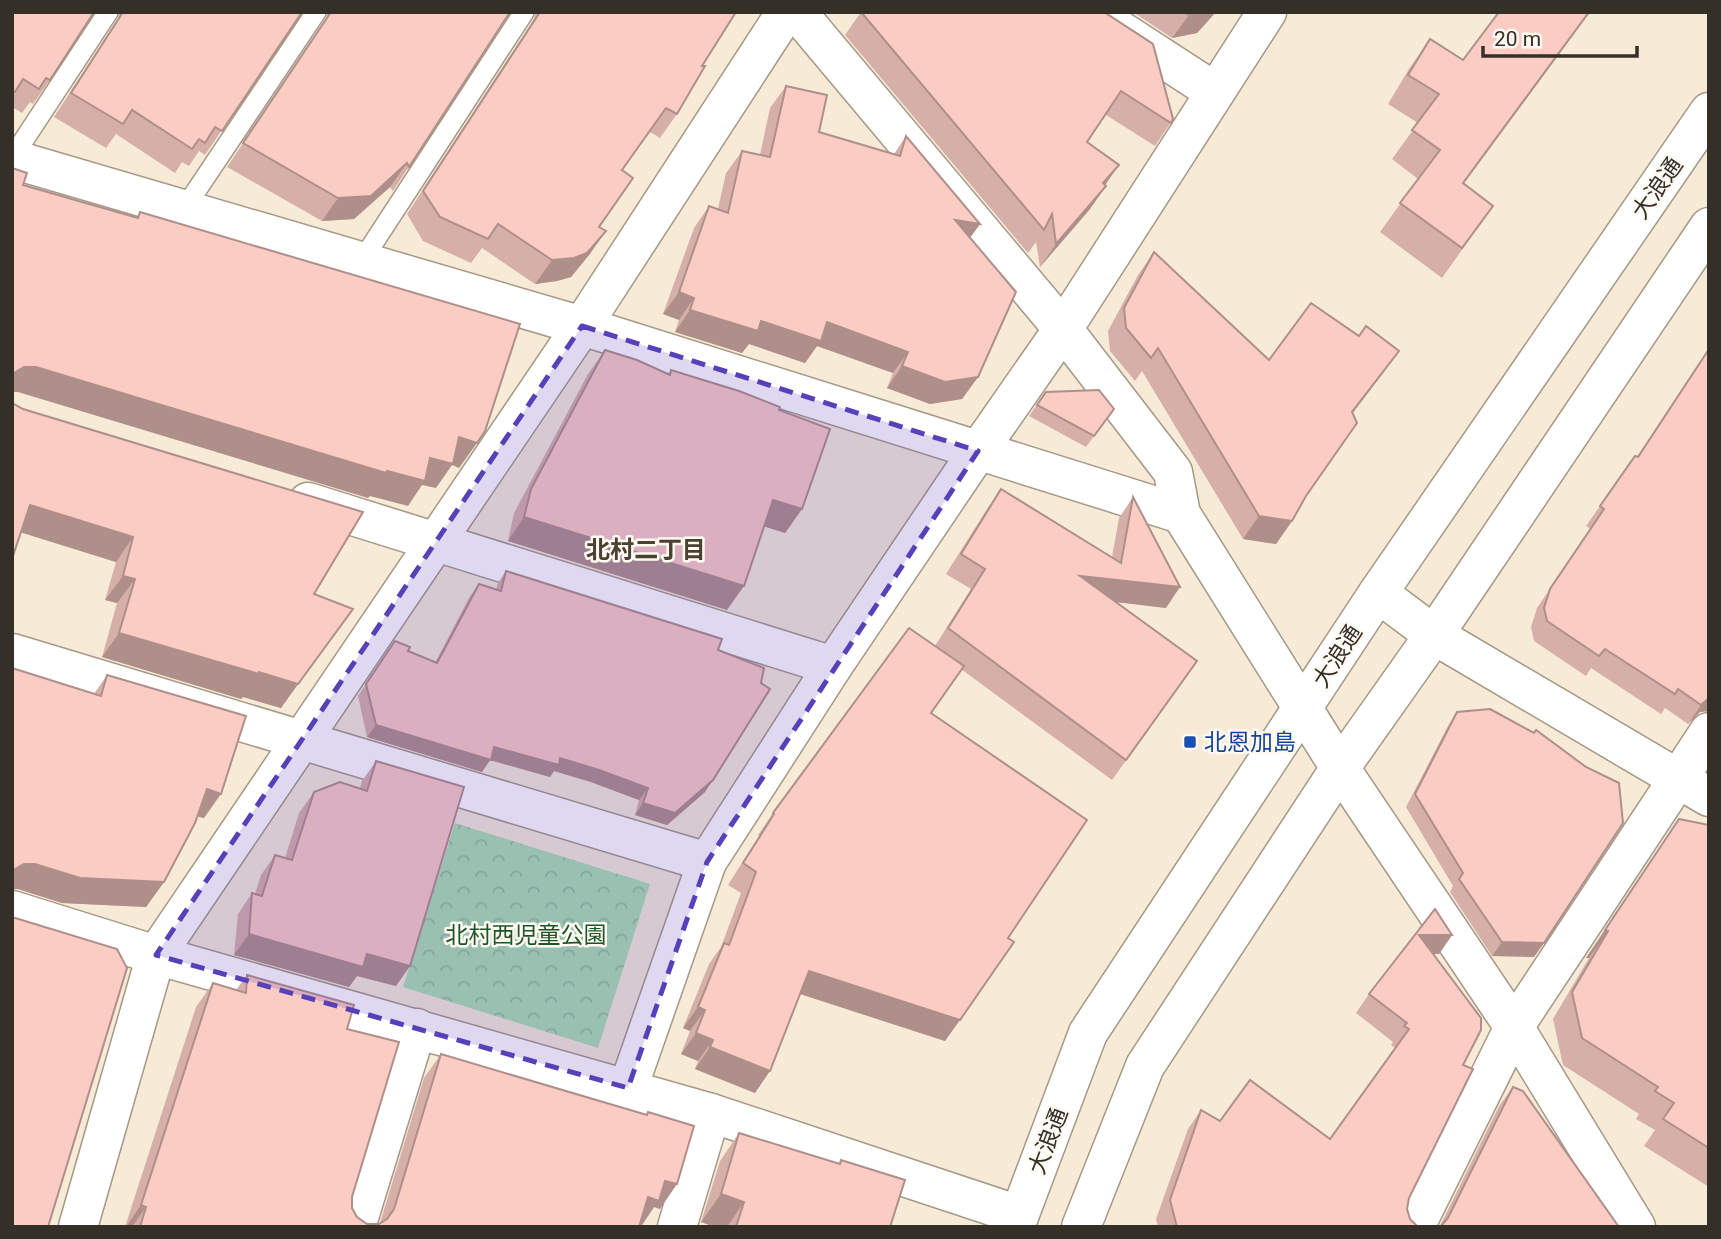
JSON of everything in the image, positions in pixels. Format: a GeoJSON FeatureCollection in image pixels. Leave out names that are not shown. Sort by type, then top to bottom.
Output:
{"type":"FeatureCollection","features":[{"type":"Feature","properties":{"kind":"street"},"geometry":{"type":"LineString","coordinates":[[78,1227],[156,955],[582,327],[786,12]]}},
{"type":"Feature","properties":{"kind":"street"},"geometry":{"type":"LineString","coordinates":[[797,12],[1063,329],[1173,472],[1181,514],[1340,768],[1514,1027],[1636,1227]]}},
{"type":"Feature","properties":{"kind":"street"},"geometry":{"type":"LineString","coordinates":[[1092,12],[1215,92]]}},
{"type":"Feature","properties":{"kind":"street"},"geometry":{"type":"LineString","coordinates":[[628,1088],[706,862],[978,451],[1063,329],[1267,12]]}},
{"type":"Feature","properties":{"kind":"street","name":"大浪通"},"geometry":{"type":"LineString","coordinates":[[1024,1223],[1088,1033],[1378,593],[1709,112]]}},
{"type":"Feature","properties":{"kind":"street"},"geometry":{"type":"LineString","coordinates":[[12,159],[582,327],[1181,514]]}},
{"type":"Feature","properties":{"kind":"street"},"geometry":{"type":"LineString","coordinates":[[1081,1227],[1144,1066],[1340,768],[1434,635],[1709,227]]}},
{"type":"Feature","properties":{"kind":"street"},"geometry":{"type":"LineString","coordinates":[[277,493],[834,666]]}},
{"type":"Feature","properties":{"kind":"street"},"geometry":{"type":"LineString","coordinates":[[1378,593],[1434,635],[1693,788]]}},
{"type":"Feature","properties":{"kind":"street"},"geometry":{"type":"LineString","coordinates":[[12,653],[706,862]]}},
{"type":"Feature","properties":{"kind":"street"},"geometry":{"type":"LineString","coordinates":[[1415,1227],[1514,1027],[1693,788],[1709,732]]}},
{"type":"Feature","properties":{"kind":"street"},"geometry":{"type":"LineString","coordinates":[[12,910],[156,955],[711,1113],[1024,1223]]}},
{"type":"Feature","properties":{"kind":"street"},"geometry":{"type":"LineString","coordinates":[[356,1227],[417,1028]]}},
{"type":"Feature","properties":{"kind":"street"},"geometry":{"type":"LineString","coordinates":[[677,1227],[711,1113]]}},
{"type":"Feature","properties":{"kind":"lane"},"geometry":{"type":"LineString","coordinates":[[12,159],[108,12]]}},
{"type":"Feature","properties":{"kind":"lane"},"geometry":{"type":"LineString","coordinates":[[184,209],[316,12]]}},
{"type":"Feature","properties":{"kind":"lane"},"geometry":{"type":"LineString","coordinates":[[361,262],[524,12]]}},
{"type":"Feature","properties":{"kind":"highlighted area"},"geometry":{"type":"Polygon","coordinates":[[[582,326],[978,451],[707,862],[628,1088],[156,955],[582,326]]]}},
{"type":"Feature","properties":{"kind":"green space","name":"北村西児童公園"},"geometry":{"type":"Polygon","coordinates":[[[455,823],[650,884],[598,1048],[403,987],[455,823]]]}},
{"type":"Feature","properties":{"kind":"building"},"geometry":{"type":"Polygon","coordinates":[[[12,12],[94,12],[50,80],[46,78],[39,89],[23,79],[15,92],[12,91],[12,12]]]}},
{"type":"Feature","properties":{"kind":"building"},"geometry":{"type":"Polygon","coordinates":[[[123,12],[302,12],[222,131],[215,127],[205,143],[199,139],[192,149],[132,110],[123,124],[71,93],[123,12]]]}},
{"type":"Feature","properties":{"kind":"building"},"geometry":{"type":"Polygon","coordinates":[[[331,12],[510,12],[409,167],[407,163],[371,196],[338,198],[243,143],[331,12]]]}},
{"type":"Feature","properties":{"kind":"building"},"geometry":{"type":"Polygon","coordinates":[[[540,12],[736,12],[702,66],[705,66],[677,114],[666,108],[622,170],[633,178],[599,227],[606,231],[587,253],[574,258],[552,260],[498,224],[488,239],[440,217],[423,191],[540,12]]]}},
{"type":"Feature","properties":{"kind":"building"},"geometry":{"type":"Polygon","coordinates":[[[861,12],[1104,12],[1153,44],[1173,119],[1171,123],[1121,91],[1087,142],[1119,165],[1103,183],[1106,186],[1056,244],[1052,214],[1044,230],[861,12]]]}},
{"type":"Feature","properties":{"kind":"building"},"geometry":{"type":"Polygon","coordinates":[[[1499,12],[1589,12],[1463,183],[1493,206],[1462,248],[1400,203],[1440,150],[1412,130],[1439,94],[1408,75],[1430,39],[1463,60],[1499,12]]]}},
{"type":"Feature","properties":{"kind":"building"},"geometry":{"type":"Polygon","coordinates":[[[786,86],[827,95],[819,132],[900,156],[906,136],[980,224],[955,220],[1016,292],[978,377],[945,382],[902,366],[908,352],[827,322],[821,341],[761,321],[758,331],[690,310],[694,298],[679,292],[709,206],[728,213],[742,151],[770,157],[786,86]]]}},
{"type":"Feature","properties":{"kind":"building"},"geometry":{"type":"Polygon","coordinates":[[[12,168],[27,173],[23,185],[138,218],[140,212],[520,324],[485,431],[477,443],[459,437],[453,464],[430,458],[425,481],[387,471],[386,473],[36,367],[24,367],[12,376],[12,168]]]}},
{"type":"Feature","properties":{"kind":"building"},"geometry":{"type":"Polygon","coordinates":[[[1154,252],[1269,360],[1311,303],[1359,336],[1366,326],[1399,351],[1352,412],[1357,423],[1306,496],[1292,521],[1259,516],[1158,348],[1151,358],[1126,328],[1124,308],[1154,252]]]}},
{"type":"Feature","properties":{"kind":"building"},"geometry":{"type":"Polygon","coordinates":[[[1709,349],[1709,698],[1701,705],[1678,689],[1675,694],[1605,649],[1599,656],[1547,621],[1544,608],[1550,589],[1604,509],[1600,506],[1635,456],[1638,457],[1709,349]]]}},
{"type":"Feature","properties":{"kind":"building"},"geometry":{"type":"Polygon","coordinates":[[[605,350],[637,360],[670,375],[671,370],[739,391],[780,407],[779,410],[830,429],[802,509],[773,500],[744,586],[524,517],[531,489],[605,350]]]}},
{"type":"Feature","properties":{"kind":"building"},"geometry":{"type":"Polygon","coordinates":[[[1099,390],[1114,409],[1094,436],[1037,405],[1046,392],[1099,390]]]}},
{"type":"Feature","properties":{"kind":"building"},"geometry":{"type":"Polygon","coordinates":[[[12,401],[23,409],[363,512],[314,594],[353,609],[298,684],[119,633],[135,579],[123,576],[133,537],[30,505],[12,559],[12,401]]]}},
{"type":"Feature","properties":{"kind":"building"},"geometry":{"type":"Polygon","coordinates":[[[1001,489],[1121,563],[1133,497],[1180,587],[1080,576],[1197,661],[1126,760],[948,628],[985,569],[961,554],[1001,489]]]}},
{"type":"Feature","properties":{"kind":"building"},"geometry":{"type":"Polygon","coordinates":[[[506,571],[722,639],[718,650],[764,668],[761,683],[770,689],[713,780],[675,813],[643,803],[648,788],[560,758],[559,765],[494,747],[491,760],[376,725],[366,684],[395,641],[410,647],[408,651],[437,663],[479,584],[501,591],[506,571]]]}},
{"type":"Feature","properties":{"kind":"building"},"geometry":{"type":"Polygon","coordinates":[[[909,628],[964,666],[931,713],[1087,820],[1008,938],[1014,942],[960,1020],[809,971],[770,1071],[710,1047],[713,1040],[696,1033],[705,1010],[698,1007],[724,943],[729,945],[756,872],[743,863],[773,813],[909,628]]]}},
{"type":"Feature","properties":{"kind":"building"},"geometry":{"type":"Polygon","coordinates":[[[12,668],[101,696],[107,675],[246,716],[221,794],[207,789],[195,823],[164,882],[80,878],[35,864],[24,864],[12,873],[12,668]]]}},
{"type":"Feature","properties":{"kind":"building"},"geometry":{"type":"Polygon","coordinates":[[[1490,709],[1534,733],[1536,730],[1586,767],[1619,783],[1623,823],[1544,943],[1502,942],[1459,879],[1463,873],[1415,794],[1457,712],[1490,709]]]}},
{"type":"Feature","properties":{"kind":"building"},"geometry":{"type":"Polygon","coordinates":[[[376,761],[464,787],[410,966],[367,954],[363,967],[249,934],[252,893],[262,896],[275,855],[292,860],[314,792],[340,782],[367,791],[376,761]]]}},
{"type":"Feature","properties":{"kind":"building"},"geometry":{"type":"Polygon","coordinates":[[[1679,819],[1709,825],[1709,1148],[1663,1119],[1674,1103],[1655,1091],[1658,1087],[1582,1038],[1572,992],[1608,931],[1605,930],[1679,819]]]}},
{"type":"Feature","properties":{"kind":"building"},"geometry":{"type":"Polygon","coordinates":[[[1435,909],[1452,935],[1419,935],[1481,1018],[1481,1030],[1463,1065],[1473,1069],[1409,1198],[1407,1209],[1410,1219],[1418,1227],[1177,1227],[1170,1200],[1201,1110],[1220,1121],[1250,1080],[1330,1139],[1409,1029],[1404,1026],[1407,1023],[1369,994],[1435,909]]]}},
{"type":"Feature","properties":{"kind":"building"},"geometry":{"type":"Polygon","coordinates":[[[12,917],[117,949],[127,968],[48,1227],[12,1227],[12,917]]]}},
{"type":"Feature","properties":{"kind":"building"},"geometry":{"type":"Polygon","coordinates":[[[247,975],[354,1005],[347,1029],[399,1042],[352,1197],[352,1208],[357,1217],[367,1224],[379,1224],[387,1219],[394,1209],[441,1054],[647,1115],[648,1112],[694,1126],[677,1184],[665,1181],[659,1201],[648,1197],[639,1227],[140,1227],[146,1207],[141,1205],[213,983],[246,993],[247,975]]]}},
{"type":"Feature","properties":{"kind":"building"},"geometry":{"type":"Polygon","coordinates":[[[1513,1087],[1523,1091],[1619,1227],[1438,1227],[1448,1218],[1513,1087]]]}},
{"type":"Feature","properties":{"kind":"building"},"geometry":{"type":"Polygon","coordinates":[[[739,1133],[840,1164],[841,1160],[905,1180],[890,1227],[736,1227],[744,1202],[721,1194],[739,1133]]]}},
{"type":"Feature","properties":{"kind":"place","name":"北恩加島"},"geometry":{"type":"Point","coordinates":[1190,742]}},
{"type":"Feature","properties":{"kind":"district","name":"北村二丁目"},"geometry":{"type":"Point","coordinates":[646,550]}}]}
